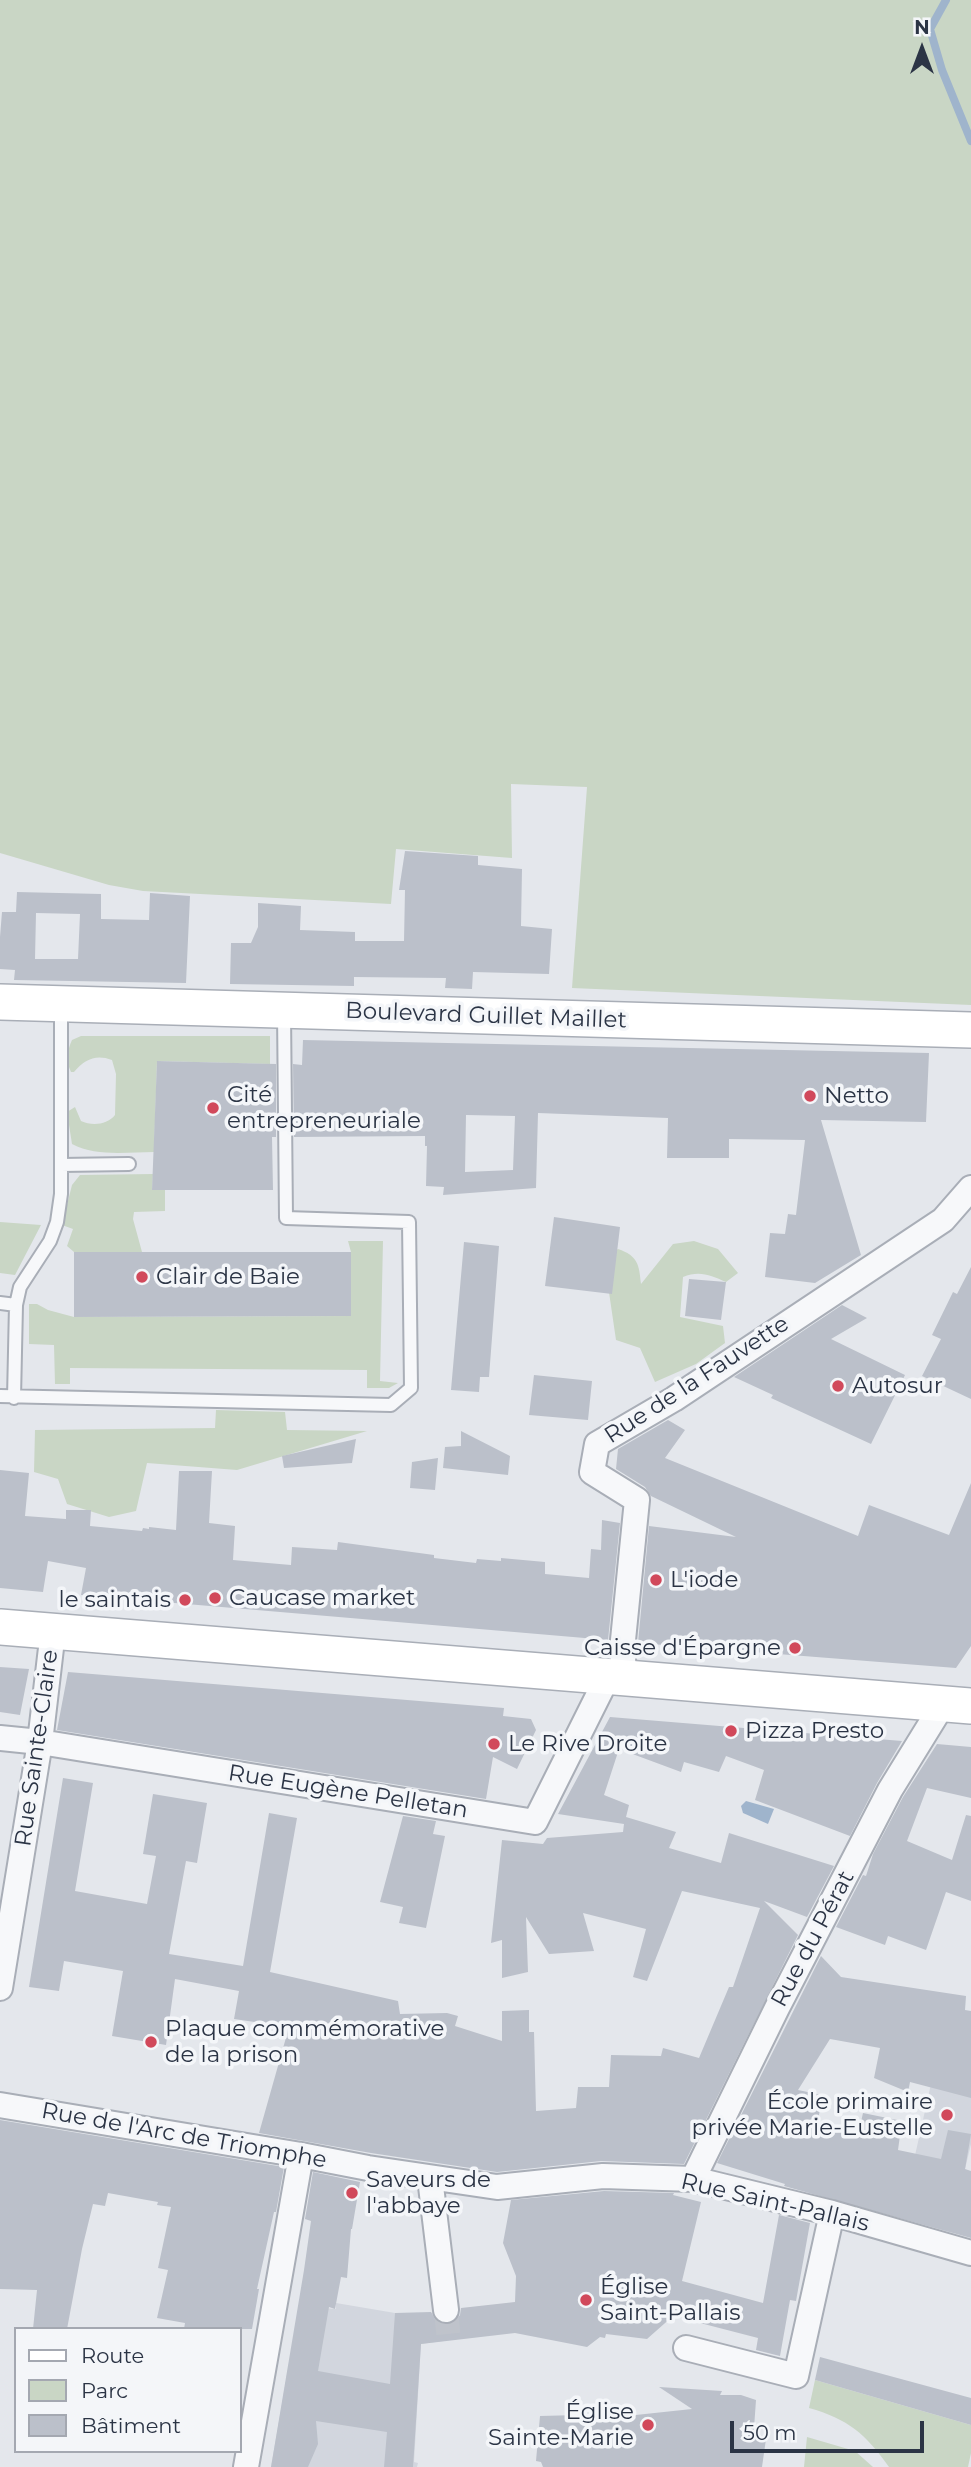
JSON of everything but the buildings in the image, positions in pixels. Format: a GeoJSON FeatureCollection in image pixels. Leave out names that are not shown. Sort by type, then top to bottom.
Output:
{"type":"FeatureCollection","features":[{"type":"Feature","properties":{"kind":"street","name":"Boulevard Guillet Maillet"},"geometry":{"type":"LineString","coordinates":[[0,1002],[971,1030]]}},
{"type":"Feature","properties":{"kind":"street","name":"Rue de la Fauvette"},"geometry":{"type":"LineString","coordinates":[[617,1677],[637,1500],[592,1472],[597,1444],[674,1399],[943,1220],[971,1188]]}},
{"type":"Feature","properties":{"kind":"street"},"geometry":{"type":"LineString","coordinates":[[0,1627],[957,1704]]}},
{"type":"Feature","properties":{"kind":"street","name":"Rue Sainte-Claire"},"geometry":{"type":"LineString","coordinates":[[0,1988],[40,1742],[53,1631]]}},
{"type":"Feature","properties":{"kind":"street","name":"Rue Eugène Pelletan"},"geometry":{"type":"LineString","coordinates":[[0,1738],[40,1742],[536,1822],[617,1677]]}},
{"type":"Feature","properties":{"kind":"street","name":"Rue du Pérat"},"geometry":{"type":"LineString","coordinates":[[693,2179],[777,2008],[890,1790],[957,1704]]}},
{"type":"Feature","properties":{"kind":"street","name":"Rue de l'Arc de Triomphe"},"geometry":{"type":"LineString","coordinates":[[0,2105],[368,2168]]}},
{"type":"Feature","properties":{"kind":"street"},"geometry":{"type":"LineString","coordinates":[[246,2467],[301,2155]]}},
{"type":"Feature","properties":{"kind":"street","name":"Rue Saint-Pallais"},"geometry":{"type":"LineString","coordinates":[[368,2168],[497,2187],[603,2176],[693,2179],[832,2213],[971,2253]]}},
{"type":"Feature","properties":{"kind":"street"},"geometry":{"type":"LineString","coordinates":[[430,2178],[446,2310]]}},
{"type":"Feature","properties":{"kind":"street"},"geometry":{"type":"LineString","coordinates":[[686,2348],[796,2376],[832,2213]]}},
{"type":"Feature","properties":{"kind":"lane"},"geometry":{"type":"LineString","coordinates":[[14,1398],[16,1305],[20,1287],[50,1241],[57,1222],[61,1195],[61,1004]]}},
{"type":"Feature","properties":{"kind":"lane"},"geometry":{"type":"LineString","coordinates":[[0,1396],[391,1405],[411,1388],[409,1222],[286,1218],[284,1010]]}},
{"type":"Feature","properties":{"kind":"lane"},"geometry":{"type":"LineString","coordinates":[[61,1165],[129,1164]]}},
{"type":"Feature","properties":{"kind":"lane"},"geometry":{"type":"LineString","coordinates":[[0,1303],[16,1305]]}},
{"type":"Feature","properties":{"kind":"shaded area","name":"École primaire privée Marie-Eustelle"},"geometry":{"type":"Polygon","coordinates":[[[971,2048],[971,2144],[950,2232],[901,2218],[933,2075],[971,2048]]]}},
{"type":"Feature","properties":{"kind":"shaded area"},"geometry":{"type":"Polygon","coordinates":[[[336,2303],[395,2313],[425,2314],[440,2311],[443,2341],[421,2344],[414,2462],[418,2463],[417,2467],[271,2467],[299,2306],[336,2309],[336,2303]]]}},
{"type":"Feature","properties":{"kind":"green space"},"geometry":{"type":"Polygon","coordinates":[[[0,0],[971,0],[971,1005],[572,988],[587,787],[511,784],[512,858],[396,849],[391,904],[143,891],[109,885],[0,853],[0,0]]]}},
{"type":"Feature","properties":{"kind":"green space"},"geometry":{"type":"Polygon","coordinates":[[[81,1036],[270,1036],[270,1064],[157,1061],[154,1152],[91,1151],[72,1144],[67,1112],[75,1107],[81,1121],[90,1124],[104,1123],[112,1118],[115,1115],[116,1074],[112,1060],[101,1058],[87,1061],[71,1072],[69,1048],[72,1040],[81,1036]]]}},
{"type":"Feature","properties":{"kind":"green space"},"geometry":{"type":"Polygon","coordinates":[[[153,1174],[152,1190],[165,1190],[165,1211],[134,1212],[133,1219],[142,1252],[74,1252],[67,1246],[73,1229],[62,1225],[72,1185],[80,1175],[153,1174]]]}},
{"type":"Feature","properties":{"kind":"green space"},"geometry":{"type":"Polygon","coordinates":[[[0,1222],[41,1225],[15,1275],[0,1273],[0,1222]]]}},
{"type":"Feature","properties":{"kind":"green space"},"geometry":{"type":"Polygon","coordinates":[[[348,1241],[383,1241],[380,1381],[398,1383],[389,1388],[367,1388],[367,1370],[70,1368],[70,1384],[55,1384],[54,1345],[29,1344],[29,1304],[37,1304],[74,1317],[351,1316],[351,1252],[348,1241]]]}},
{"type":"Feature","properties":{"kind":"green space"},"geometry":{"type":"Polygon","coordinates":[[[694,1241],[718,1249],[738,1273],[726,1282],[705,1274],[683,1277],[680,1317],[723,1326],[725,1343],[696,1364],[655,1382],[640,1348],[616,1340],[605,1265],[608,1256],[618,1249],[625,1252],[636,1262],[641,1284],[673,1244],[694,1241]]]}},
{"type":"Feature","properties":{"kind":"green space"},"geometry":{"type":"Polygon","coordinates":[[[216,1410],[285,1412],[287,1430],[367,1431],[237,1470],[147,1463],[136,1511],[109,1517],[67,1504],[58,1479],[34,1472],[35,1430],[215,1428],[216,1410]]]}},
{"type":"Feature","properties":{"kind":"green space"},"geometry":{"type":"Polygon","coordinates":[[[815,2380],[971,2425],[968,2467],[889,2467],[855,2429],[835,2417],[809,2408],[815,2380]]]}},
{"type":"Feature","properties":{"kind":"green space"},"geometry":{"type":"Polygon","coordinates":[[[807,2437],[855,2451],[873,2467],[804,2467],[807,2437]]]}},
{"type":"Feature","properties":{"kind":"water"},"geometry":{"type":"Polygon","coordinates":[[[746,1801],[774,1809],[768,1824],[743,1813],[741,1806],[746,1801]]]}},
{"type":"Feature","properties":{"kind":"waterway"},"geometry":{"type":"LineString","coordinates":[[946,0],[930,29],[942,70],[971,141]]}},
{"type":"Feature","properties":{"kind":"tunnel"},"geometry":{"type":"LineString","coordinates":[[446,2310],[449,2341]]}},
{"type":"Feature","properties":{"kind":"place","name":"Netto"},"geometry":{"type":"Point","coordinates":[810,1096]}},
{"type":"Feature","properties":{"kind":"place","name":"Cité entrepreneuriale"},"geometry":{"type":"Point","coordinates":[213,1108]}},
{"type":"Feature","properties":{"kind":"place","name":"Clair de Baie"},"geometry":{"type":"Point","coordinates":[142,1277]}},
{"type":"Feature","properties":{"kind":"place","name":"Autosur"},"geometry":{"type":"Point","coordinates":[838,1386]}},
{"type":"Feature","properties":{"kind":"place","name":"L'iode"},"geometry":{"type":"Point","coordinates":[656,1580]}},
{"type":"Feature","properties":{"kind":"place","name":"Caucase market"},"geometry":{"type":"Point","coordinates":[215,1598]}},
{"type":"Feature","properties":{"kind":"place","name":"le saintais"},"geometry":{"type":"Point","coordinates":[185,1600]}},
{"type":"Feature","properties":{"kind":"place","name":"Caisse d'Épargne"},"geometry":{"type":"Point","coordinates":[795,1648]}},
{"type":"Feature","properties":{"kind":"place","name":"Pizza Presto"},"geometry":{"type":"Point","coordinates":[731,1731]}},
{"type":"Feature","properties":{"kind":"place","name":"Le Rive Droite"},"geometry":{"type":"Point","coordinates":[494,1744]}},
{"type":"Feature","properties":{"kind":"place","name":"Plaque commémorative de la prison"},"geometry":{"type":"Point","coordinates":[151,2042]}},
{"type":"Feature","properties":{"kind":"place","name":"École primaire privée Marie-Eustelle"},"geometry":{"type":"Point","coordinates":[947,2115]}},
{"type":"Feature","properties":{"kind":"place","name":"Saveurs de l'abbaye"},"geometry":{"type":"Point","coordinates":[352,2193]}},
{"type":"Feature","properties":{"kind":"place","name":"Église Saint-Pallais"},"geometry":{"type":"Point","coordinates":[586,2300]}},
{"type":"Feature","properties":{"kind":"place","name":"Église Sainte-Marie"},"geometry":{"type":"Point","coordinates":[648,2425]}}]}
